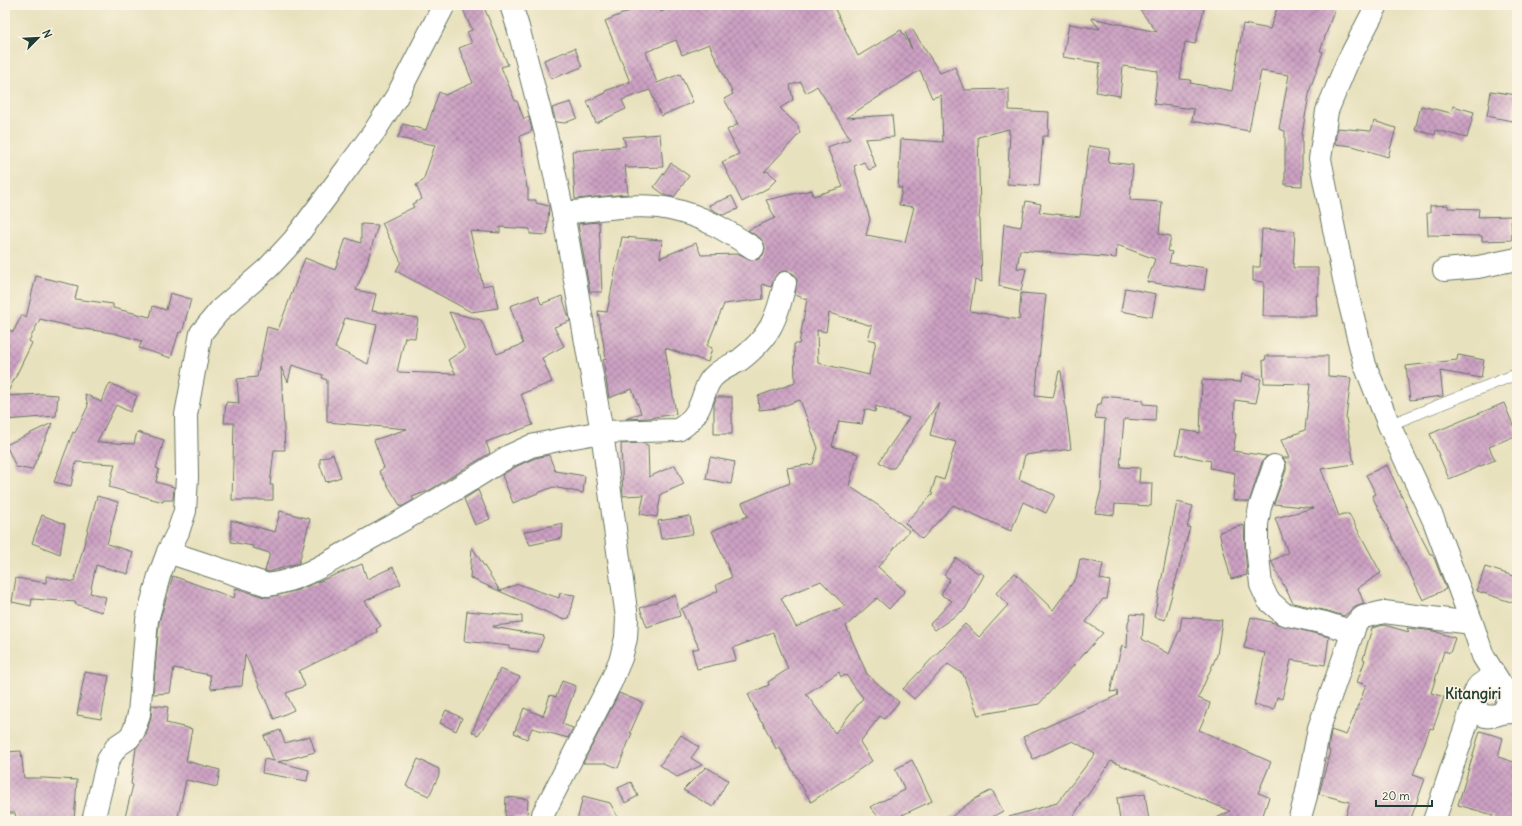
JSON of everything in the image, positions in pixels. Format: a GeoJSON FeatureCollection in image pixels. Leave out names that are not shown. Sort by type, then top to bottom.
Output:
{"type":"FeatureCollection","features":[{"type":"Feature","properties":{"kind":"street"},"geometry":{"type":"LineString","coordinates":[[93,821],[108,760],[117,746],[129,738],[134,731],[139,714],[147,620],[159,576],[168,552],[178,532],[184,511],[187,477],[186,415],[201,333],[221,309],[268,268],[293,241],[325,199],[374,132],[397,96],[444,5]]}},
{"type":"Feature","properties":{"kind":"street"},"geometry":{"type":"LineString","coordinates":[[511,5],[548,142],[563,213],[602,432],[626,611],[626,638],[621,658],[611,682],[543,814]]}},
{"type":"Feature","properties":{"kind":"street"},"geometry":{"type":"LineString","coordinates":[[1377,5],[1347,63],[1327,111],[1320,159],[1346,289],[1366,365],[1389,425],[1434,521],[1499,701],[1462,737],[1434,821]]}},
{"type":"Feature","properties":{"kind":"street"},"geometry":{"type":"LineString","coordinates":[[563,213],[623,208],[669,208],[690,214],[718,226],[753,248]]}},
{"type":"Feature","properties":{"kind":"street"},"geometry":{"type":"LineString","coordinates":[[1444,270],[1478,267],[1517,259]]}},
{"type":"Feature","properties":{"kind":"street"},"geometry":{"type":"LineString","coordinates":[[168,552],[268,585],[283,583],[312,571],[380,533],[509,456],[531,446],[602,432],[678,430],[686,425],[695,415],[702,401],[706,387],[713,376],[739,360],[759,345],[769,331],[778,311],[785,283]]}},
{"type":"Feature","properties":{"kind":"street"},"geometry":{"type":"LineString","coordinates":[[1274,466],[1260,507],[1257,524],[1257,546],[1261,585],[1268,600],[1284,614],[1325,623],[1353,632]]}},
{"type":"Feature","properties":{"kind":"street"},"geometry":{"type":"LineString","coordinates":[[1299,821],[1306,796],[1319,728],[1356,623],[1363,617],[1384,612],[1472,623]]}},
{"type":"Feature","properties":{"kind":"lane"},"geometry":{"type":"LineString","coordinates":[[1389,425],[1517,374]]}},
{"type":"Feature","properties":{"kind":"building"},"geometry":{"type":"Polygon","coordinates":[[[461,5],[483,5],[508,65],[501,67],[524,119],[529,117],[532,131],[520,136],[528,188],[528,200],[536,200],[536,203],[549,206],[547,235],[530,234],[530,229],[500,227],[500,233],[470,231],[483,286],[493,284],[498,308],[471,312],[396,271],[401,262],[382,223],[414,207],[412,204],[422,199],[416,185],[423,181],[435,145],[398,138],[403,124],[426,130],[439,92],[445,95],[473,83],[459,48],[472,43],[467,32],[472,30],[461,5]]]}},
{"type":"Feature","properties":{"kind":"building"},"geometry":{"type":"Polygon","coordinates":[[[644,5],[658,5],[661,12],[677,5],[833,5],[858,56],[901,30],[912,49],[905,32],[912,29],[940,73],[955,67],[964,90],[1009,89],[1009,110],[1049,112],[1048,136],[1043,136],[1039,186],[1007,184],[1009,129],[978,137],[979,218],[982,282],[975,280],[970,311],[1019,320],[1021,293],[1046,295],[1035,396],[1053,398],[1059,371],[1061,371],[1071,449],[1025,455],[1019,479],[1055,495],[1046,513],[1023,502],[1011,531],[953,505],[922,539],[905,523],[933,494],[931,493],[936,477],[944,480],[956,442],[930,435],[939,402],[894,468],[889,468],[879,462],[909,418],[876,406],[875,412],[865,409],[862,424],[839,421],[832,446],[858,454],[849,486],[879,506],[909,531],[878,567],[905,591],[889,609],[877,598],[846,626],[867,674],[899,702],[884,719],[880,716],[860,742],[872,761],[811,802],[779,747],[776,749],[748,694],[769,685],[768,682],[788,669],[773,632],[733,648],[736,660],[697,669],[692,650],[699,648],[681,609],[718,591],[716,585],[732,577],[712,531],[748,516],[742,503],[790,483],[787,468],[813,464],[818,448],[800,400],[777,408],[759,410],[758,396],[795,383],[794,344],[799,344],[807,299],[795,295],[797,280],[794,274],[788,271],[782,271],[776,275],[771,287],[762,284],[763,299],[724,304],[707,346],[712,348],[708,362],[665,348],[676,414],[649,418],[626,419],[641,413],[632,389],[609,398],[603,360],[606,359],[598,311],[607,312],[622,237],[662,240],[660,258],[696,243],[701,255],[739,254],[752,260],[759,259],[763,255],[765,249],[764,243],[760,238],[748,230],[775,218],[766,200],[812,190],[813,196],[843,187],[827,147],[850,139],[817,86],[806,93],[801,82],[790,85],[793,100],[780,108],[798,126],[800,133],[764,172],[767,171],[777,179],[768,188],[742,202],[722,162],[739,154],[727,130],[738,124],[724,99],[733,94],[709,44],[682,55],[676,40],[646,52],[657,83],[680,74],[693,102],[661,116],[650,90],[622,100],[626,109],[596,123],[587,101],[606,93],[605,91],[630,82],[605,21],[644,5]],[[920,70],[846,118],[892,115],[894,137],[865,139],[876,167],[869,170],[864,162],[854,166],[870,219],[866,235],[905,242],[914,207],[899,205],[902,188],[898,188],[901,139],[943,142],[941,95],[932,98],[920,70]],[[829,313],[826,332],[817,330],[818,363],[869,375],[876,341],[868,339],[872,326],[829,313]],[[821,581],[781,598],[796,627],[845,606],[821,581]],[[839,672],[806,694],[835,733],[863,698],[846,675],[841,677],[839,672]]]}},
{"type":"Feature","properties":{"kind":"building"},"geometry":{"type":"Polygon","coordinates":[[[1136,5],[1205,5],[1195,44],[1185,42],[1180,79],[1191,80],[1190,83],[1232,91],[1243,24],[1270,29],[1278,5],[1325,5],[1335,8],[1320,51],[1323,52],[1310,89],[1302,134],[1302,186],[1285,185],[1285,131],[1279,129],[1289,75],[1261,71],[1249,131],[1192,121],[1194,109],[1154,104],[1158,71],[1123,66],[1120,96],[1096,92],[1100,63],[1063,57],[1069,24],[1100,29],[1091,18],[1157,32],[1136,5]]]}},
{"type":"Feature","properties":{"kind":"building"},"geometry":{"type":"Polygon","coordinates":[[[575,48],[582,67],[551,79],[544,60],[575,48]]]}},
{"type":"Feature","properties":{"kind":"building"},"geometry":{"type":"Polygon","coordinates":[[[1491,91],[1516,95],[1512,121],[1487,116],[1491,91]]]}},
{"type":"Feature","properties":{"kind":"building"},"geometry":{"type":"Polygon","coordinates":[[[571,102],[577,118],[565,123],[556,122],[552,108],[571,102]]]}},
{"type":"Feature","properties":{"kind":"building"},"geometry":{"type":"Polygon","coordinates":[[[1421,106],[1451,113],[1453,106],[1474,112],[1467,138],[1436,130],[1435,135],[1415,130],[1421,106]]]}},
{"type":"Feature","properties":{"kind":"building"},"geometry":{"type":"Polygon","coordinates":[[[1374,121],[1396,128],[1388,157],[1353,146],[1335,144],[1337,128],[1371,131],[1374,121]]]}},
{"type":"Feature","properties":{"kind":"building"},"geometry":{"type":"Polygon","coordinates":[[[660,134],[663,167],[628,168],[625,165],[628,194],[575,199],[572,151],[626,146],[623,137],[660,134]]]}},
{"type":"Feature","properties":{"kind":"building"},"geometry":{"type":"Polygon","coordinates":[[[1089,146],[1110,149],[1108,162],[1133,165],[1130,200],[1162,202],[1159,234],[1171,236],[1168,251],[1172,252],[1169,263],[1207,268],[1204,290],[1147,282],[1155,259],[1117,245],[1116,258],[1020,250],[1017,268],[1026,269],[1021,291],[999,286],[1004,224],[1021,227],[1026,201],[1041,204],[1039,212],[1080,217],[1089,146]]]}},
{"type":"Feature","properties":{"kind":"building"},"geometry":{"type":"Polygon","coordinates":[[[671,163],[689,176],[674,197],[666,196],[654,187],[671,163]]]}},
{"type":"Feature","properties":{"kind":"building"},"geometry":{"type":"Polygon","coordinates":[[[732,196],[738,209],[723,215],[711,209],[709,205],[732,196]]]}},
{"type":"Feature","properties":{"kind":"building"},"geometry":{"type":"Polygon","coordinates":[[[1448,205],[1448,208],[1479,209],[1478,217],[1511,216],[1512,240],[1482,241],[1482,236],[1428,235],[1427,213],[1430,213],[1430,206],[1448,205]]]}},
{"type":"Feature","properties":{"kind":"building"},"geometry":{"type":"Polygon","coordinates":[[[599,222],[602,292],[590,292],[578,224],[599,222]]]}},
{"type":"Feature","properties":{"kind":"building"},"geometry":{"type":"Polygon","coordinates":[[[361,224],[378,225],[366,266],[356,290],[376,294],[372,311],[418,318],[415,338],[405,337],[397,372],[456,374],[448,360],[465,349],[449,312],[481,320],[497,354],[523,344],[510,306],[538,296],[541,304],[562,296],[570,321],[554,327],[564,346],[542,358],[552,382],[521,394],[533,425],[486,442],[490,453],[428,491],[412,497],[414,500],[401,507],[379,471],[384,468],[374,440],[407,429],[327,422],[327,380],[322,378],[323,375],[292,365],[288,382],[281,367],[285,450],[274,450],[270,485],[273,485],[273,500],[232,500],[234,423],[224,423],[226,402],[239,403],[237,379],[257,377],[267,327],[278,330],[305,258],[335,270],[346,238],[361,243],[361,224]],[[345,318],[335,348],[368,364],[377,325],[345,318]]]}},
{"type":"Feature","properties":{"kind":"building"},"geometry":{"type":"Polygon","coordinates":[[[1262,229],[1295,231],[1293,268],[1318,268],[1318,295],[1316,295],[1317,316],[1263,316],[1264,282],[1253,281],[1253,267],[1260,267],[1262,229]]]}},
{"type":"Feature","properties":{"kind":"building"},"geometry":{"type":"Polygon","coordinates":[[[36,276],[78,286],[75,299],[113,304],[113,308],[150,317],[153,306],[166,310],[170,293],[191,299],[182,333],[179,332],[171,358],[139,348],[142,341],[113,333],[77,328],[40,319],[29,341],[32,343],[6,396],[42,394],[58,395],[56,416],[5,420],[5,339],[10,330],[13,332],[22,315],[26,318],[36,276]]]}},
{"type":"Feature","properties":{"kind":"building"},"geometry":{"type":"Polygon","coordinates":[[[1125,288],[1156,294],[1152,317],[1121,311],[1125,288]]]}},
{"type":"Feature","properties":{"kind":"building"},"geometry":{"type":"Polygon","coordinates":[[[1458,355],[1484,360],[1481,378],[1440,371],[1443,396],[1410,400],[1406,366],[1457,360],[1458,355]]]}},
{"type":"Feature","properties":{"kind":"building"},"geometry":{"type":"Polygon","coordinates":[[[1266,356],[1328,356],[1328,376],[1351,378],[1346,418],[1354,464],[1321,469],[1339,516],[1349,514],[1381,573],[1358,588],[1364,604],[1355,607],[1344,616],[1293,603],[1271,561],[1288,553],[1275,518],[1314,508],[1274,504],[1286,470],[1286,463],[1283,458],[1289,458],[1281,440],[1305,430],[1310,384],[1264,383],[1263,360],[1265,360],[1266,356]]]}},
{"type":"Feature","properties":{"kind":"building"},"geometry":{"type":"Polygon","coordinates":[[[1242,374],[1261,379],[1256,403],[1235,400],[1234,433],[1236,434],[1233,451],[1267,456],[1262,462],[1249,502],[1233,500],[1235,473],[1210,468],[1211,461],[1176,454],[1181,430],[1200,433],[1202,380],[1241,382],[1242,374]]]}},
{"type":"Feature","properties":{"kind":"building"},"geometry":{"type":"Polygon","coordinates":[[[110,383],[137,396],[130,412],[116,405],[97,442],[134,444],[137,432],[164,440],[156,468],[159,469],[156,482],[174,487],[173,500],[163,500],[163,502],[109,487],[115,464],[76,462],[71,486],[54,482],[73,432],[75,433],[88,406],[85,394],[101,402],[110,383]]]}},
{"type":"Feature","properties":{"kind":"building"},"geometry":{"type":"Polygon","coordinates":[[[1103,396],[1143,400],[1143,404],[1156,405],[1155,421],[1124,419],[1120,467],[1140,468],[1139,483],[1152,483],[1151,506],[1115,504],[1114,515],[1095,513],[1101,490],[1105,419],[1095,418],[1098,404],[1101,404],[1103,396]]]}},
{"type":"Feature","properties":{"kind":"building"},"geometry":{"type":"Polygon","coordinates":[[[716,397],[732,397],[732,434],[714,434],[714,404],[716,397]]]}},
{"type":"Feature","properties":{"kind":"building"},"geometry":{"type":"Polygon","coordinates":[[[1504,403],[1517,435],[1489,447],[1495,460],[1449,479],[1430,434],[1504,403]]]}},
{"type":"Feature","properties":{"kind":"building"},"geometry":{"type":"Polygon","coordinates":[[[52,423],[32,470],[16,467],[6,445],[52,423]]]}},
{"type":"Feature","properties":{"kind":"building"},"geometry":{"type":"Polygon","coordinates":[[[641,443],[648,445],[649,477],[675,465],[684,484],[661,494],[657,517],[640,514],[644,495],[623,496],[621,444],[641,443]]]}},
{"type":"Feature","properties":{"kind":"building"},"geometry":{"type":"Polygon","coordinates":[[[333,454],[341,477],[326,482],[320,465],[320,459],[333,454]]]}},
{"type":"Feature","properties":{"kind":"building"},"geometry":{"type":"Polygon","coordinates":[[[549,455],[555,471],[585,476],[583,493],[553,487],[513,503],[502,475],[535,458],[549,455]]]}},
{"type":"Feature","properties":{"kind":"building"},"geometry":{"type":"Polygon","coordinates":[[[710,457],[735,462],[731,484],[706,479],[710,457]]]}},
{"type":"Feature","properties":{"kind":"building"},"geometry":{"type":"Polygon","coordinates":[[[1387,465],[1416,527],[1430,554],[1432,554],[1435,560],[1446,589],[1423,600],[1372,496],[1376,494],[1366,475],[1387,465]]]}},
{"type":"Feature","properties":{"kind":"building"},"geometry":{"type":"Polygon","coordinates":[[[478,490],[490,519],[475,525],[464,499],[478,490]]]}},
{"type":"Feature","properties":{"kind":"building"},"geometry":{"type":"Polygon","coordinates":[[[97,496],[118,502],[107,544],[133,552],[128,574],[96,565],[90,593],[106,597],[102,612],[75,604],[76,602],[32,599],[31,606],[12,602],[16,578],[46,583],[46,576],[74,582],[97,496]]]}},
{"type":"Feature","properties":{"kind":"building"},"geometry":{"type":"Polygon","coordinates":[[[1177,502],[1193,506],[1187,527],[1190,527],[1165,620],[1154,617],[1177,502]]]}},
{"type":"Feature","properties":{"kind":"building"},"geometry":{"type":"Polygon","coordinates":[[[280,511],[310,519],[299,563],[269,572],[265,571],[270,553],[253,548],[253,546],[231,542],[231,520],[275,532],[280,511]]]}},
{"type":"Feature","properties":{"kind":"building"},"geometry":{"type":"Polygon","coordinates":[[[42,515],[65,524],[60,554],[32,543],[42,515]]]}},
{"type":"Feature","properties":{"kind":"building"},"geometry":{"type":"Polygon","coordinates":[[[690,516],[693,534],[661,539],[658,521],[690,516]]]}},
{"type":"Feature","properties":{"kind":"building"},"geometry":{"type":"Polygon","coordinates":[[[563,523],[562,538],[530,545],[524,532],[563,523]]]}},
{"type":"Feature","properties":{"kind":"building"},"geometry":{"type":"Polygon","coordinates":[[[1244,525],[1247,575],[1231,579],[1219,532],[1244,525]]]}},
{"type":"Feature","properties":{"kind":"building"},"geometry":{"type":"Polygon","coordinates":[[[472,547],[500,591],[518,584],[559,598],[560,593],[575,595],[569,618],[562,619],[470,578],[472,547]]]}},
{"type":"Feature","properties":{"kind":"building"},"geometry":{"type":"Polygon","coordinates":[[[956,558],[978,573],[980,572],[984,575],[965,609],[935,630],[930,624],[952,601],[941,595],[950,579],[944,575],[956,558]]]}},
{"type":"Feature","properties":{"kind":"building"},"geometry":{"type":"Polygon","coordinates":[[[1080,559],[1103,564],[1100,579],[1110,581],[1107,599],[1103,599],[1086,622],[1103,633],[1039,704],[978,715],[963,674],[948,664],[914,699],[903,689],[965,624],[979,637],[1008,605],[996,593],[1015,573],[1053,610],[1076,578],[1080,559]]]}},
{"type":"Feature","properties":{"kind":"building"},"geometry":{"type":"Polygon","coordinates":[[[362,564],[367,579],[393,567],[401,584],[365,601],[381,626],[376,629],[377,632],[299,671],[305,686],[286,693],[294,710],[274,719],[245,654],[242,686],[211,689],[210,675],[174,668],[170,693],[153,694],[159,622],[173,576],[234,598],[236,588],[264,597],[270,597],[298,590],[362,564]]]}},
{"type":"Feature","properties":{"kind":"building"},"geometry":{"type":"Polygon","coordinates":[[[1485,567],[1517,577],[1517,604],[1477,591],[1485,567]]]}},
{"type":"Feature","properties":{"kind":"building"},"geometry":{"type":"Polygon","coordinates":[[[675,595],[680,616],[647,627],[640,608],[675,595]]]}},
{"type":"Feature","properties":{"kind":"building"},"geometry":{"type":"Polygon","coordinates":[[[467,611],[522,616],[522,623],[493,627],[544,636],[538,652],[509,648],[509,646],[464,641],[467,611]]]}},
{"type":"Feature","properties":{"kind":"building"},"geometry":{"type":"Polygon","coordinates":[[[1131,614],[1144,615],[1142,639],[1169,654],[1180,629],[1182,617],[1222,620],[1217,655],[1198,698],[1210,703],[1199,730],[1271,762],[1258,793],[1269,797],[1261,821],[1211,821],[1230,811],[1111,761],[1087,796],[1080,803],[1082,803],[1070,821],[1010,821],[1009,817],[1057,803],[1095,754],[1073,741],[1033,759],[1023,737],[1118,695],[1117,691],[1110,692],[1122,645],[1127,648],[1128,623],[1131,614]]]}},
{"type":"Feature","properties":{"kind":"building"},"geometry":{"type":"Polygon","coordinates":[[[1251,617],[1329,637],[1325,665],[1291,660],[1282,699],[1277,697],[1274,709],[1254,705],[1265,653],[1244,648],[1251,617]]]}},
{"type":"Feature","properties":{"kind":"building"},"geometry":{"type":"Polygon","coordinates":[[[1384,625],[1409,632],[1407,628],[1434,631],[1455,638],[1450,653],[1444,651],[1431,693],[1444,697],[1433,729],[1430,728],[1413,775],[1425,779],[1410,821],[1344,821],[1350,802],[1319,794],[1330,751],[1328,750],[1331,730],[1346,735],[1366,685],[1357,682],[1365,660],[1363,659],[1372,628],[1384,625]]]}},
{"type":"Feature","properties":{"kind":"building"},"geometry":{"type":"Polygon","coordinates":[[[500,669],[520,677],[478,735],[472,732],[500,669]]]}},
{"type":"Feature","properties":{"kind":"building"},"geometry":{"type":"Polygon","coordinates":[[[85,672],[109,676],[101,719],[77,715],[85,672]]]}},
{"type":"Feature","properties":{"kind":"building"},"geometry":{"type":"Polygon","coordinates":[[[562,681],[576,686],[562,724],[573,728],[568,738],[532,728],[527,739],[514,733],[524,708],[543,716],[550,695],[556,697],[562,681]]]}},
{"type":"Feature","properties":{"kind":"building"},"geometry":{"type":"Polygon","coordinates":[[[619,693],[643,703],[630,733],[632,733],[618,768],[606,763],[583,763],[619,693]]]}},
{"type":"Feature","properties":{"kind":"building"},"geometry":{"type":"Polygon","coordinates":[[[152,705],[168,707],[166,723],[192,729],[186,761],[220,770],[217,787],[186,780],[177,821],[124,821],[133,785],[131,784],[136,748],[146,735],[151,717],[152,705]]]}},
{"type":"Feature","properties":{"kind":"building"},"geometry":{"type":"Polygon","coordinates":[[[446,710],[462,718],[456,731],[440,723],[446,710]]]}},
{"type":"Feature","properties":{"kind":"building"},"geometry":{"type":"Polygon","coordinates":[[[280,730],[285,743],[310,736],[315,752],[278,762],[309,770],[307,781],[262,773],[264,759],[274,761],[264,736],[280,730]]]}},
{"type":"Feature","properties":{"kind":"building"},"geometry":{"type":"Polygon","coordinates":[[[1480,731],[1503,738],[1498,757],[1517,763],[1517,821],[1491,821],[1493,815],[1458,805],[1480,731]]]}},
{"type":"Feature","properties":{"kind":"building"},"geometry":{"type":"Polygon","coordinates":[[[681,735],[699,747],[691,758],[702,765],[677,777],[660,765],[681,735]]]}},
{"type":"Feature","properties":{"kind":"building"},"geometry":{"type":"Polygon","coordinates":[[[21,751],[24,778],[77,780],[74,821],[17,821],[15,813],[5,813],[5,752],[21,751]]]}},
{"type":"Feature","properties":{"kind":"building"},"geometry":{"type":"Polygon","coordinates":[[[418,759],[439,769],[439,775],[429,796],[406,786],[418,759]]]}},
{"type":"Feature","properties":{"kind":"building"},"geometry":{"type":"Polygon","coordinates":[[[912,760],[932,801],[902,815],[907,821],[882,821],[870,807],[905,790],[895,769],[912,760]]]}},
{"type":"Feature","properties":{"kind":"building"},"geometry":{"type":"Polygon","coordinates":[[[706,767],[728,780],[713,807],[683,790],[706,767]]]}},
{"type":"Feature","properties":{"kind":"building"},"geometry":{"type":"Polygon","coordinates":[[[631,782],[638,796],[625,803],[618,788],[631,782]]]}},
{"type":"Feature","properties":{"kind":"building"},"geometry":{"type":"Polygon","coordinates":[[[992,790],[1003,811],[985,821],[946,821],[973,800],[992,790]]]}},
{"type":"Feature","properties":{"kind":"building"},"geometry":{"type":"Polygon","coordinates":[[[1145,794],[1149,821],[1120,821],[1117,798],[1145,794]]]}},
{"type":"Feature","properties":{"kind":"building"},"geometry":{"type":"Polygon","coordinates":[[[583,796],[610,803],[620,821],[577,821],[583,796]]]}},
{"type":"Feature","properties":{"kind":"building"},"geometry":{"type":"Polygon","coordinates":[[[506,797],[528,799],[527,818],[505,816],[506,797]]]}},
{"type":"Feature","properties":{"kind":"district","name":"Kitangiri"},"geometry":{"type":"Point","coordinates":[1473,693]}}]}
